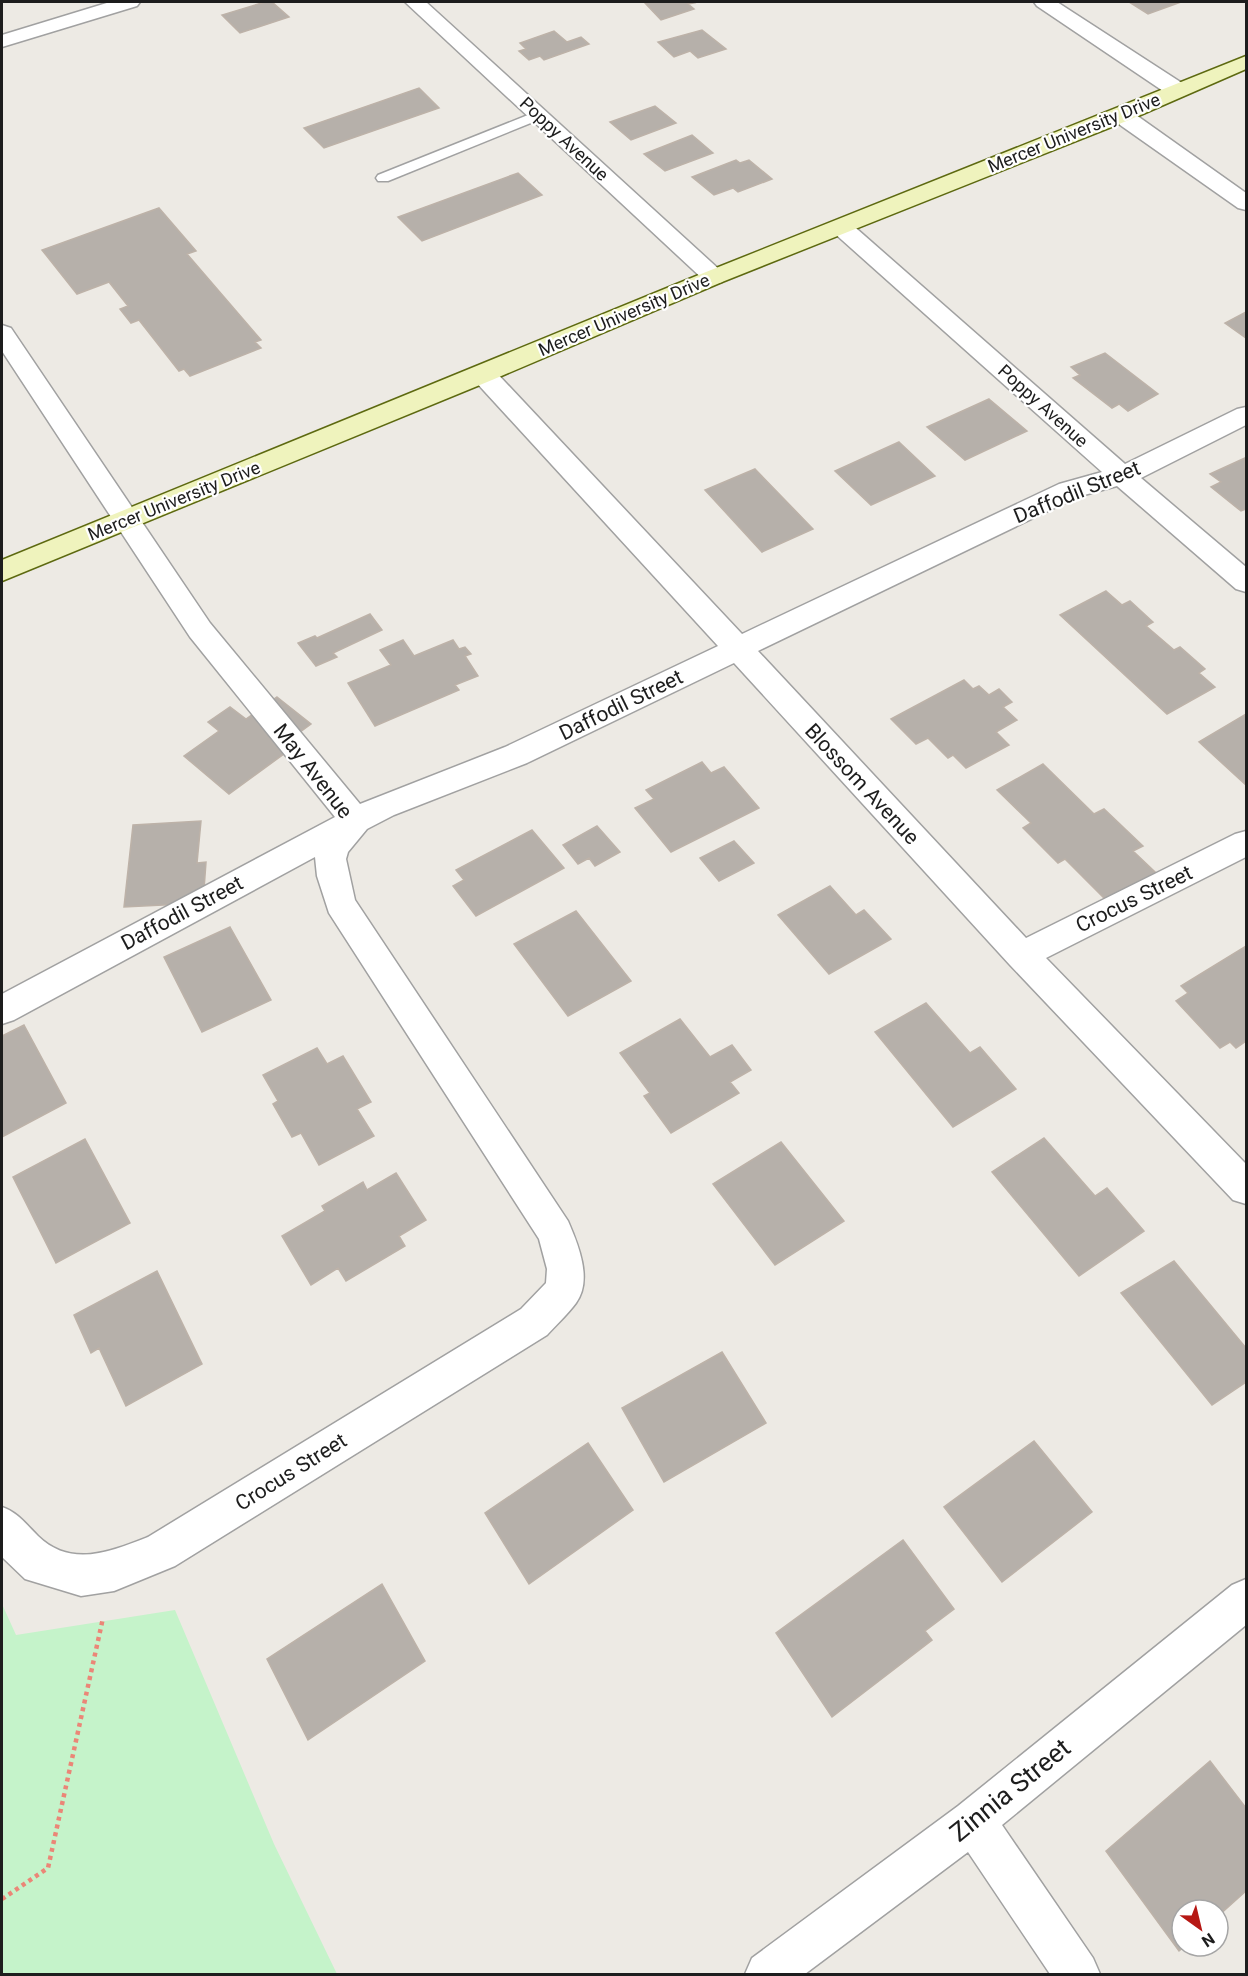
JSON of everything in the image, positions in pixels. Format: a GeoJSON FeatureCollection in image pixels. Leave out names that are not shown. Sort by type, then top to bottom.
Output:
{"type":"FeatureCollection","features":[{"type":"Feature","properties":{"kind":"main road","name":"Mercer University Drive"},"geometry":{"type":"LineString","coordinates":[[2,571],[128,521],[714,277],[1121,116],[1246,62]]}},
{"type":"Feature","properties":{"kind":"street"},"geometry":{"type":"LineString","coordinates":[[2,41],[130,2]]}},
{"type":"Feature","properties":{"kind":"street","name":"Poppy Avenue"},"geometry":{"type":"LineString","coordinates":[[414,2],[714,277]]}},
{"type":"Feature","properties":{"kind":"street"},"geometry":{"type":"LineString","coordinates":[[1044,2],[1177,90]]}},
{"type":"Feature","properties":{"kind":"street"},"geometry":{"type":"LineString","coordinates":[[1121,116],[1246,203]]}},
{"type":"Feature","properties":{"kind":"street","name":"Poppy Avenue"},"geometry":{"type":"LineString","coordinates":[[841,227],[1122,476],[1246,582]]}},
{"type":"Feature","properties":{"kind":"street","name":"May Avenue"},"geometry":{"type":"LineString","coordinates":[[2,333],[200,630],[356,821],[335,843],[328,858],[340,904],[555,1233],[565,1269],[564,1290]]}},
{"type":"Feature","properties":{"kind":"street","name":"Blossom Avenue"},"geometry":{"type":"LineString","coordinates":[[483,374],[639,539],[736,648],[1022,955],[1246,1188]]}},
{"type":"Feature","properties":{"kind":"street","name":"Daffodil Street"},"geometry":{"type":"LineString","coordinates":[[2,1010],[383,806],[516,756],[1068,490],[1122,476],[1246,415]]}},
{"type":"Feature","properties":{"kind":"street","name":"Crocus Street"},"geometry":{"type":"LineString","coordinates":[[1022,955],[1246,843]]}},
{"type":"Feature","properties":{"kind":"street","name":"Crocus Street"},"geometry":{"type":"LineString","coordinates":[[2,1529],[39,1565],[81,1576],[114,1571],[161,1552],[534,1322],[564,1290]]}},
{"type":"Feature","properties":{"kind":"street","name":"Zinnia Street"},"geometry":{"type":"LineString","coordinates":[[768,1974],[973,1821],[1246,1599]]}},
{"type":"Feature","properties":{"kind":"street"},"geometry":{"type":"LineString","coordinates":[[973,1821],[1077,1974]]}},
{"type":"Feature","properties":{"kind":"lane"},"geometry":{"type":"LineString","coordinates":[[383,178],[538,115]]}},
{"type":"Feature","properties":{"kind":"path"},"geometry":{"type":"LineString","coordinates":[[2,1899],[48,1868],[114,1571]]}},
{"type":"Feature","properties":{"kind":"green space"},"geometry":{"type":"Polygon","coordinates":[[[2,1604],[16,1635],[175,1610],[274,1844],[337,1974],[2,1974],[2,1604]]]}},
{"type":"Feature","properties":{"kind":"building"},"geometry":{"type":"Polygon","coordinates":[[[272,2],[289,17],[240,33],[222,15],[272,2]]]}},
{"type":"Feature","properties":{"kind":"building"},"geometry":{"type":"Polygon","coordinates":[[[644,2],[692,2],[694,3],[688,4],[694,9],[661,20],[644,2]]]}},
{"type":"Feature","properties":{"kind":"building"},"geometry":{"type":"Polygon","coordinates":[[[1129,2],[1181,2],[1148,14],[1129,2]]]}},
{"type":"Feature","properties":{"kind":"building"},"geometry":{"type":"Polygon","coordinates":[[[702,30],[726,49],[698,58],[690,51],[674,57],[658,42],[702,30]]]}},
{"type":"Feature","properties":{"kind":"building"},"geometry":{"type":"Polygon","coordinates":[[[554,31],[567,42],[581,37],[589,44],[544,60],[540,56],[529,60],[519,51],[526,49],[520,43],[554,31]]]}},
{"type":"Feature","properties":{"kind":"building"},"geometry":{"type":"Polygon","coordinates":[[[419,88],[439,108],[324,148],[304,128],[419,88]]]}},
{"type":"Feature","properties":{"kind":"building"},"geometry":{"type":"Polygon","coordinates":[[[655,106],[676,123],[631,140],[610,122],[655,106]]]}},
{"type":"Feature","properties":{"kind":"building"},"geometry":{"type":"Polygon","coordinates":[[[692,135],[713,153],[665,171],[644,154],[692,135]]]}},
{"type":"Feature","properties":{"kind":"building"},"geometry":{"type":"Polygon","coordinates":[[[736,160],[740,163],[749,160],[772,179],[738,192],[733,188],[714,195],[692,177],[736,160]]]}},
{"type":"Feature","properties":{"kind":"building"},"geometry":{"type":"Polygon","coordinates":[[[518,173],[542,195],[422,241],[398,217],[518,173]]]}},
{"type":"Feature","properties":{"kind":"building"},"geometry":{"type":"Polygon","coordinates":[[[159,208],[196,251],[187,254],[261,340],[255,342],[261,348],[190,376],[184,369],[179,371],[139,320],[131,323],[120,309],[128,306],[109,282],[77,294],[42,250],[159,208]]]}},
{"type":"Feature","properties":{"kind":"building"},"geometry":{"type":"Polygon","coordinates":[[[1246,312],[1246,338],[1225,323],[1246,312]]]}},
{"type":"Feature","properties":{"kind":"building"},"geometry":{"type":"Polygon","coordinates":[[[1105,353],[1158,394],[1128,411],[1119,404],[1112,408],[1073,378],[1080,375],[1071,367],[1105,353]]]}},
{"type":"Feature","properties":{"kind":"building"},"geometry":{"type":"Polygon","coordinates":[[[989,399],[1027,431],[965,460],[927,427],[989,399]]]}},
{"type":"Feature","properties":{"kind":"building"},"geometry":{"type":"Polygon","coordinates":[[[899,442],[935,476],[871,505],[835,471],[899,442]]]}},
{"type":"Feature","properties":{"kind":"building"},"geometry":{"type":"Polygon","coordinates":[[[1245,458],[1246,509],[1241,511],[1211,487],[1221,482],[1210,474],[1245,458]]]}},
{"type":"Feature","properties":{"kind":"building"},"geometry":{"type":"Polygon","coordinates":[[[755,469],[813,529],[762,552],[705,490],[755,469]]]}},
{"type":"Feature","properties":{"kind":"building"},"geometry":{"type":"Polygon","coordinates":[[[1106,591],[1122,605],[1130,601],[1153,622],[1146,626],[1174,650],[1180,647],[1205,669],[1199,673],[1215,687],[1167,714],[1060,615],[1106,591]]]}},
{"type":"Feature","properties":{"kind":"building"},"geometry":{"type":"Polygon","coordinates":[[[370,614],[382,630],[333,653],[337,657],[316,666],[298,643],[315,636],[317,638],[370,614]]]}},
{"type":"Feature","properties":{"kind":"building"},"geometry":{"type":"Polygon","coordinates":[[[403,640],[414,656],[453,640],[459,649],[465,647],[471,654],[465,656],[478,676],[455,685],[459,690],[375,726],[348,683],[391,665],[380,650],[403,640]]]}},
{"type":"Feature","properties":{"kind":"building"},"geometry":{"type":"Polygon","coordinates":[[[964,680],[973,689],[979,686],[989,695],[999,689],[1012,702],[1003,707],[1017,720],[996,732],[1009,745],[966,768],[953,755],[948,758],[928,738],[916,744],[891,719],[964,680]]]}},
{"type":"Feature","properties":{"kind":"building"},"geometry":{"type":"Polygon","coordinates":[[[277,697],[311,724],[292,738],[299,743],[229,794],[184,756],[219,731],[208,722],[230,707],[246,719],[277,697]]]}},
{"type":"Feature","properties":{"kind":"building"},"geometry":{"type":"Polygon","coordinates":[[[1246,714],[1246,785],[1199,742],[1246,714]]]}},
{"type":"Feature","properties":{"kind":"building"},"geometry":{"type":"Polygon","coordinates":[[[702,762],[711,773],[724,767],[759,808],[671,852],[635,808],[654,799],[646,790],[702,762]]]}},
{"type":"Feature","properties":{"kind":"building"},"geometry":{"type":"Polygon","coordinates":[[[1043,764],[1094,814],[1104,809],[1143,846],[1133,851],[1156,873],[1109,903],[1065,859],[1058,863],[1023,828],[1031,823],[997,790],[1043,764]]]}},
{"type":"Feature","properties":{"kind":"building"},"geometry":{"type":"Polygon","coordinates":[[[201,821],[197,863],[206,862],[203,903],[124,907],[133,825],[201,821]]]}},
{"type":"Feature","properties":{"kind":"building"},"geometry":{"type":"Polygon","coordinates":[[[597,826],[620,852],[595,866],[589,858],[578,864],[563,845],[597,826]]]}},
{"type":"Feature","properties":{"kind":"building"},"geometry":{"type":"Polygon","coordinates":[[[532,830],[564,868],[476,916],[453,886],[464,880],[456,870],[532,830]]]}},
{"type":"Feature","properties":{"kind":"building"},"geometry":{"type":"Polygon","coordinates":[[[734,841],[754,863],[719,881],[700,858],[734,841]]]}},
{"type":"Feature","properties":{"kind":"building"},"geometry":{"type":"Polygon","coordinates":[[[830,886],[856,915],[864,910],[891,939],[829,974],[778,915],[830,886]]]}},
{"type":"Feature","properties":{"kind":"building"},"geometry":{"type":"Polygon","coordinates":[[[576,911],[631,981],[568,1016],[514,944],[576,911]]]}},
{"type":"Feature","properties":{"kind":"building"},"geometry":{"type":"Polygon","coordinates":[[[230,927],[271,1000],[202,1032],[164,957],[230,927]]]}},
{"type":"Feature","properties":{"kind":"building"},"geometry":{"type":"Polygon","coordinates":[[[1246,946],[1246,1041],[1236,1048],[1230,1042],[1220,1048],[1176,1001],[1188,993],[1181,986],[1246,946]]]}},
{"type":"Feature","properties":{"kind":"building"},"geometry":{"type":"Polygon","coordinates":[[[926,1003],[970,1053],[980,1047],[1016,1089],[953,1127],[875,1032],[926,1003]]]}},
{"type":"Feature","properties":{"kind":"building"},"geometry":{"type":"Polygon","coordinates":[[[680,1019],[710,1057],[732,1045],[751,1070],[730,1082],[739,1093],[671,1133],[644,1096],[650,1093],[620,1053],[680,1019]]]}},
{"type":"Feature","properties":{"kind":"building"},"geometry":{"type":"Polygon","coordinates":[[[24,1025],[66,1103],[2,1137],[2,1036],[24,1025]]]}},
{"type":"Feature","properties":{"kind":"building"},"geometry":{"type":"Polygon","coordinates":[[[317,1048],[327,1064],[343,1056],[371,1102],[357,1109],[374,1136],[319,1165],[301,1133],[292,1137],[273,1104],[278,1101],[263,1075],[317,1048]]]}},
{"type":"Feature","properties":{"kind":"building"},"geometry":{"type":"Polygon","coordinates":[[[1044,1138],[1095,1196],[1107,1188],[1144,1231],[1079,1276],[992,1172],[1044,1138]]]}},
{"type":"Feature","properties":{"kind":"building"},"geometry":{"type":"Polygon","coordinates":[[[85,1139],[130,1223],[56,1263],[13,1177],[85,1139]]]}},
{"type":"Feature","properties":{"kind":"building"},"geometry":{"type":"Polygon","coordinates":[[[781,1142],[844,1221],[775,1265],[713,1184],[781,1142]]]}},
{"type":"Feature","properties":{"kind":"building"},"geometry":{"type":"Polygon","coordinates":[[[396,1173],[426,1220],[399,1236],[405,1246],[346,1281],[338,1268],[311,1285],[282,1236],[325,1211],[322,1206],[363,1182],[367,1190],[396,1173]]]}},
{"type":"Feature","properties":{"kind":"building"},"geometry":{"type":"Polygon","coordinates":[[[1174,1261],[1246,1348],[1246,1382],[1212,1405],[1121,1293],[1174,1261]]]}},
{"type":"Feature","properties":{"kind":"building"},"geometry":{"type":"Polygon","coordinates":[[[157,1271],[202,1364],[126,1406],[99,1348],[91,1353],[74,1315],[157,1271]]]}},
{"type":"Feature","properties":{"kind":"building"},"geometry":{"type":"Polygon","coordinates":[[[722,1352],[766,1423],[664,1482],[622,1408],[722,1352]]]}},
{"type":"Feature","properties":{"kind":"building"},"geometry":{"type":"Polygon","coordinates":[[[1034,1441],[1092,1512],[1002,1582],[944,1507],[1034,1441]]]}},
{"type":"Feature","properties":{"kind":"building"},"geometry":{"type":"Polygon","coordinates":[[[588,1443],[633,1510],[529,1584],[485,1513],[588,1443]]]}},
{"type":"Feature","properties":{"kind":"building"},"geometry":{"type":"Polygon","coordinates":[[[903,1540],[954,1609],[925,1631],[932,1640],[832,1717],[776,1633],[903,1540]]]}},
{"type":"Feature","properties":{"kind":"building"},"geometry":{"type":"Polygon","coordinates":[[[382,1584],[425,1661],[308,1740],[267,1659],[382,1584]]]}},
{"type":"Feature","properties":{"kind":"building"},"geometry":{"type":"Polygon","coordinates":[[[1210,1761],[1246,1808],[1246,1891],[1230,1905],[1230,1898],[1170,1898],[1170,1939],[1106,1851],[1210,1761]]]}}]}
